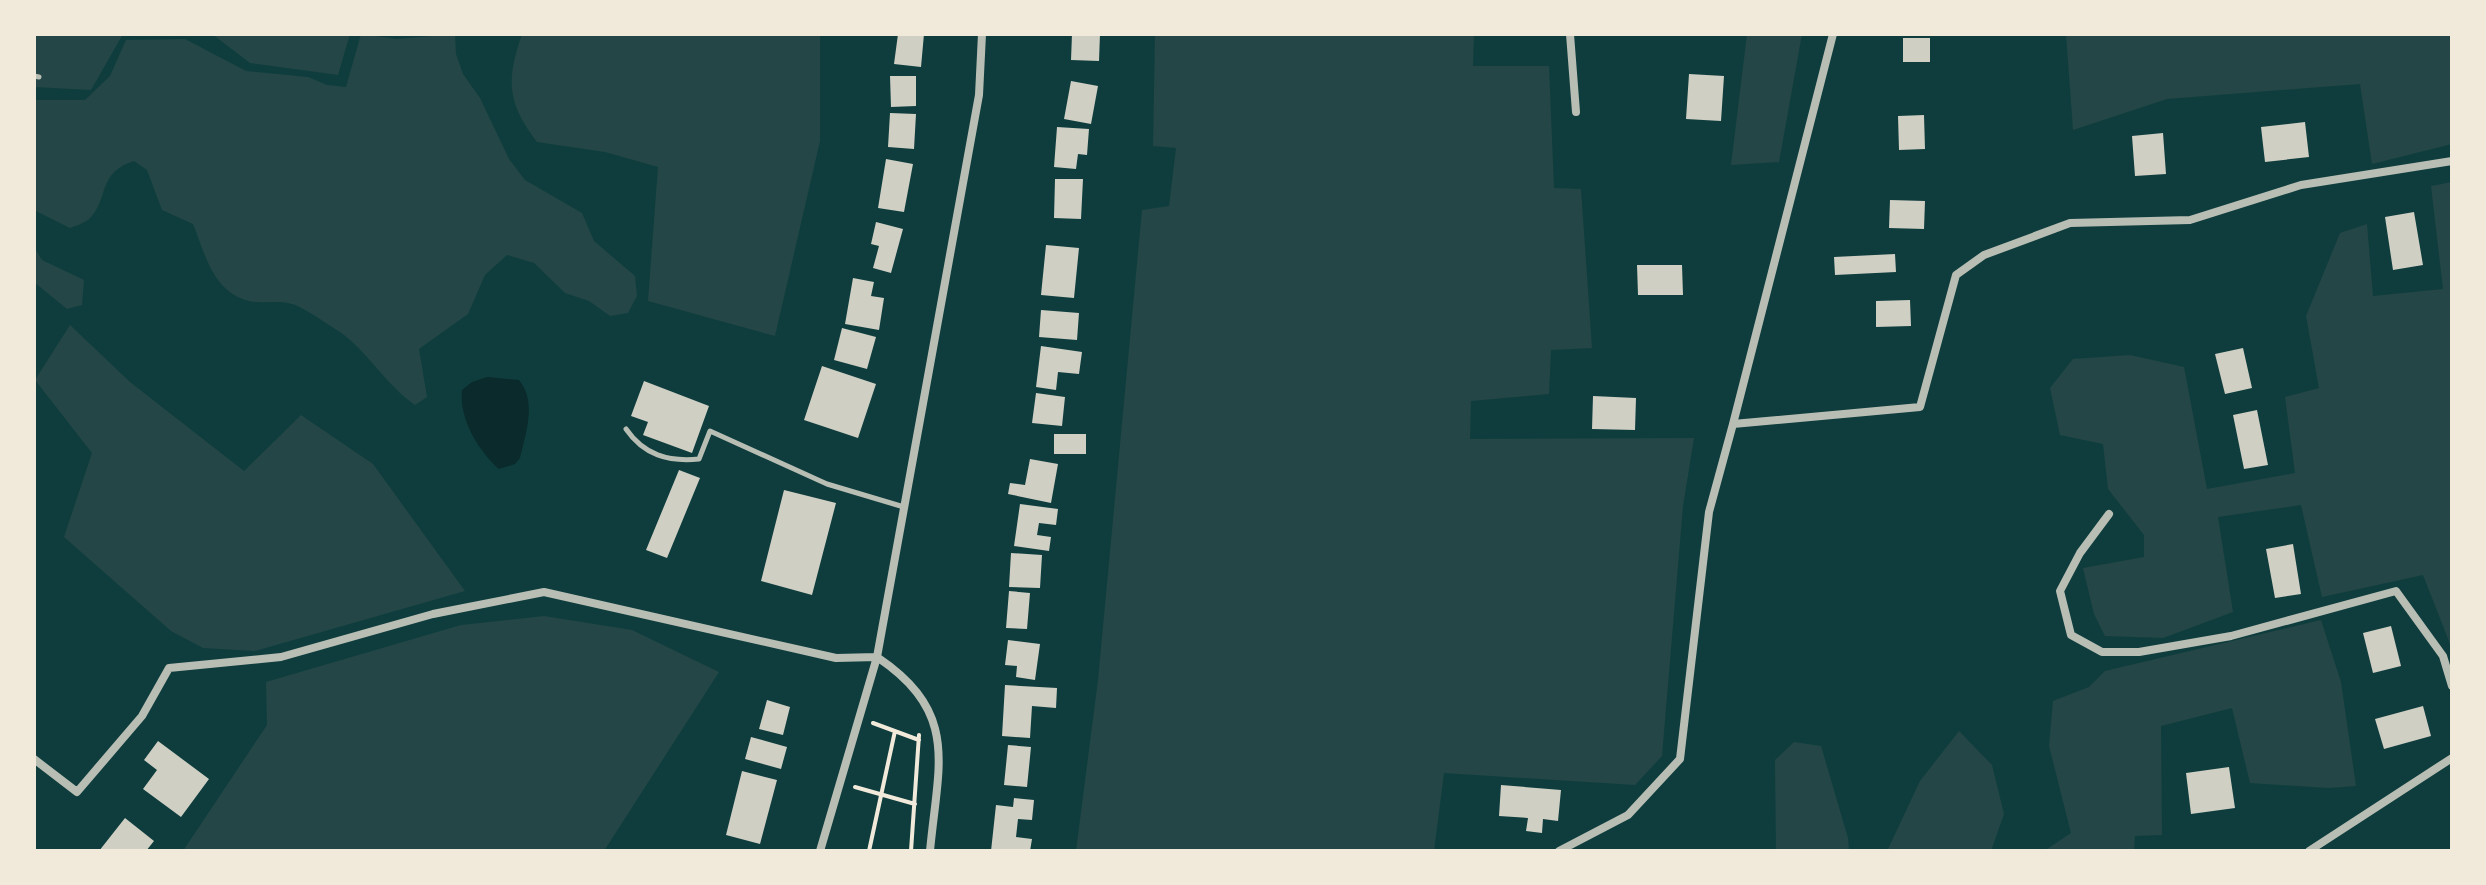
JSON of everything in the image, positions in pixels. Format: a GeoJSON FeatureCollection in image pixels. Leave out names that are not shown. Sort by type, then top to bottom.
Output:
{"type":"FeatureCollection","features":[{"type":"Feature","properties":{"kind":"street"},"geometry":{"type":"LineString","coordinates":[[820,851],[877,657],[979,95],[982,34]]}},
{"type":"Feature","properties":{"kind":"street"},"geometry":{"type":"LineString","coordinates":[[1570,34],[1576,112]]}},
{"type":"Feature","properties":{"kind":"street"},"geometry":{"type":"LineString","coordinates":[[1559,851],[1628,815],[1680,759],[1709,512],[1833,34]]}},
{"type":"Feature","properties":{"kind":"street"},"geometry":{"type":"LineString","coordinates":[[1733,424],[1920,407],[1956,275],[1984,255],[2070,223],[2190,220],[2301,185],[2452,161]]}},
{"type":"Feature","properties":{"kind":"street"},"geometry":{"type":"LineString","coordinates":[[2109,514],[2080,553],[2060,591],[2071,635],[2102,652],[2139,652],[2231,636],[2396,591],[2443,656],[2452,686]]}},
{"type":"Feature","properties":{"kind":"street"},"geometry":{"type":"LineString","coordinates":[[34,759],[77,792],[142,716],[169,668],[281,657],[433,614],[544,592],[836,658],[877,657],[904,675],[934,716],[940,749],[930,851]]}},
{"type":"Feature","properties":{"kind":"street"},"geometry":{"type":"LineString","coordinates":[[2309,851],[2452,758]]}},
{"type":"Feature","properties":{"kind":"lane"},"geometry":{"type":"LineString","coordinates":[[626,429],[639,448],[676,461],[699,459],[710,431],[827,484],[906,507]]}},
{"type":"Feature","properties":{"kind":"path"},"geometry":{"type":"LineString","coordinates":[[870,736],[877,712]]}},
{"type":"Feature","properties":{"kind":"path"},"geometry":{"type":"LineString","coordinates":[[873,723],[919,740]]}},
{"type":"Feature","properties":{"kind":"path"},"geometry":{"type":"LineString","coordinates":[[911,851],[920,727]]}},
{"type":"Feature","properties":{"kind":"path"},"geometry":{"type":"LineString","coordinates":[[869,851],[895,731]]}},
{"type":"Feature","properties":{"kind":"path"},"geometry":{"type":"LineString","coordinates":[[851,799],[859,774]]}},
{"type":"Feature","properties":{"kind":"path"},"geometry":{"type":"LineString","coordinates":[[855,787],[915,804]]}},
{"type":"Feature","properties":{"kind":"shaded area"},"geometry":{"type":"Polygon","coordinates":[[[34,34],[123,34],[91,90],[34,87],[34,34]]]}},
{"type":"Feature","properties":{"kind":"shaded area"},"geometry":{"type":"Polygon","coordinates":[[[212,34],[350,34],[338,75],[250,63],[212,34]]]}},
{"type":"Feature","properties":{"kind":"shaded area"},"geometry":{"type":"Polygon","coordinates":[[[361,34],[397,39],[455,34],[456,54],[463,74],[480,98],[509,159],[525,180],[582,213],[594,241],[635,276],[637,296],[628,313],[610,316],[589,301],[565,293],[534,263],[507,255],[485,275],[468,314],[419,349],[427,397],[415,405],[350,340],[309,312],[287,303],[249,301],[227,289],[206,259],[193,224],[162,210],[147,170],[134,161],[114,172],[95,212],[84,222],[70,228],[34,210],[34,100],[85,100],[110,76],[126,40],[185,39],[246,71],[308,77],[327,85],[346,87],[361,34]]]}},
{"type":"Feature","properties":{"kind":"shaded area"},"geometry":{"type":"Polygon","coordinates":[[[522,34],[820,34],[820,141],[775,336],[648,301],[658,167],[605,152],[537,142],[520,115],[512,91],[513,65],[522,34]]]}},
{"type":"Feature","properties":{"kind":"shaded area"},"geometry":{"type":"Polygon","coordinates":[[[1155,34],[1474,34],[1473,66],[1549,66],[1554,188],[1581,189],[1592,348],[1551,350],[1549,394],[1471,401],[1470,439],[1694,438],[1683,506],[1662,756],[1635,785],[1444,773],[1434,851],[1076,851],[1098,680],[1142,210],[1169,206],[1176,148],[1153,146],[1155,34]]]}},
{"type":"Feature","properties":{"kind":"shaded area"},"geometry":{"type":"Polygon","coordinates":[[[1747,34],[1802,34],[1779,162],[1731,165],[1747,34]]]}},
{"type":"Feature","properties":{"kind":"shaded area"},"geometry":{"type":"Polygon","coordinates":[[[2066,34],[2452,34],[2452,144],[2372,164],[2360,84],[2167,99],[2073,130],[2066,34]]]}},
{"type":"Feature","properties":{"kind":"shaded area"},"geometry":{"type":"Polygon","coordinates":[[[2452,182],[2452,649],[2423,575],[2322,597],[2301,505],[2218,517],[2233,612],[2163,638],[2105,636],[2094,614],[2083,568],[2144,557],[2144,535],[2108,489],[2103,444],[2060,435],[2050,388],[2073,359],[2130,355],[2184,367],[2207,489],[2295,473],[2285,397],[2319,388],[2306,316],[2340,233],[2367,224],[2373,296],[2443,289],[2431,186],[2452,182]]]}},
{"type":"Feature","properties":{"kind":"shaded area"},"geometry":{"type":"Polygon","coordinates":[[[34,247],[42,260],[84,280],[82,305],[67,309],[34,282],[34,247]]]}},
{"type":"Feature","properties":{"kind":"shaded area"},"geometry":{"type":"Polygon","coordinates":[[[70,325],[130,382],[244,471],[301,415],[373,464],[465,591],[255,651],[203,648],[171,631],[64,537],[92,453],[35,380],[70,325]]]}},
{"type":"Feature","properties":{"kind":"shaded area"},"geometry":{"type":"Polygon","coordinates":[[[487,377],[519,380],[528,398],[527,428],[520,458],[515,464],[499,469],[484,453],[472,433],[462,401],[462,390],[472,382],[487,377]]]}},
{"type":"Feature","properties":{"kind":"shaded area"},"geometry":{"type":"Polygon","coordinates":[[[544,616],[632,630],[719,672],[604,851],[183,851],[267,725],[266,682],[461,625],[544,616]]]}},
{"type":"Feature","properties":{"kind":"shaded area"},"geometry":{"type":"Polygon","coordinates":[[[2321,620],[2341,682],[2356,786],[2329,788],[2250,783],[2232,708],[2161,726],[2162,835],[2135,836],[2134,851],[2044,851],[2071,833],[2049,746],[2053,701],[2089,687],[2105,671],[2321,620]]]}},
{"type":"Feature","properties":{"kind":"shaded area"},"geometry":{"type":"Polygon","coordinates":[[[1959,731],[1992,765],[2004,814],[1991,851],[1887,851],[1920,781],[1959,731]]]}},
{"type":"Feature","properties":{"kind":"shaded area"},"geometry":{"type":"Polygon","coordinates":[[[1794,742],[1821,746],[1849,851],[1776,851],[1775,760],[1794,742]]]}},
{"type":"Feature","properties":{"kind":"building"},"geometry":{"type":"Polygon","coordinates":[[[898,34],[924,34],[921,67],[894,64],[898,34]]]}},
{"type":"Feature","properties":{"kind":"building"},"geometry":{"type":"Polygon","coordinates":[[[1072,34],[1100,34],[1099,61],[1071,60],[1072,34]]]}},
{"type":"Feature","properties":{"kind":"building"},"geometry":{"type":"Polygon","coordinates":[[[1903,38],[1930,38],[1930,62],[1903,62],[1903,38]]]}},
{"type":"Feature","properties":{"kind":"building"},"geometry":{"type":"Polygon","coordinates":[[[1689,74],[1724,76],[1721,121],[1686,119],[1689,74]]]}},
{"type":"Feature","properties":{"kind":"building"},"geometry":{"type":"Polygon","coordinates":[[[890,76],[916,76],[916,106],[891,107],[890,76]]]}},
{"type":"Feature","properties":{"kind":"building"},"geometry":{"type":"Polygon","coordinates":[[[1071,81],[1098,86],[1091,124],[1064,119],[1071,81]]]}},
{"type":"Feature","properties":{"kind":"building"},"geometry":{"type":"Polygon","coordinates":[[[890,113],[916,114],[914,149],[888,147],[890,113]]]}},
{"type":"Feature","properties":{"kind":"building"},"geometry":{"type":"Polygon","coordinates":[[[1924,115],[1925,149],[1899,150],[1898,116],[1924,115]]]}},
{"type":"Feature","properties":{"kind":"building"},"geometry":{"type":"Polygon","coordinates":[[[2305,122],[2309,157],[2265,162],[2261,127],[2305,122]]]}},
{"type":"Feature","properties":{"kind":"building"},"geometry":{"type":"Polygon","coordinates":[[[1057,127],[1089,129],[1087,155],[1078,154],[1076,169],[1054,167],[1057,127]]]}},
{"type":"Feature","properties":{"kind":"building"},"geometry":{"type":"Polygon","coordinates":[[[2163,133],[2166,174],[2135,176],[2132,136],[2163,133]]]}},
{"type":"Feature","properties":{"kind":"building"},"geometry":{"type":"Polygon","coordinates":[[[886,159],[913,164],[904,212],[878,208],[886,159]]]}},
{"type":"Feature","properties":{"kind":"building"},"geometry":{"type":"Polygon","coordinates":[[[1055,179],[1083,179],[1081,219],[1054,218],[1055,179]]]}},
{"type":"Feature","properties":{"kind":"building"},"geometry":{"type":"Polygon","coordinates":[[[1890,200],[1925,201],[1924,229],[1889,228],[1890,200]]]}},
{"type":"Feature","properties":{"kind":"building"},"geometry":{"type":"Polygon","coordinates":[[[2414,212],[2423,265],[2393,270],[2385,217],[2414,212]]]}},
{"type":"Feature","properties":{"kind":"building"},"geometry":{"type":"Polygon","coordinates":[[[876,222],[903,229],[891,273],[873,268],[879,246],[871,244],[876,222]]]}},
{"type":"Feature","properties":{"kind":"building"},"geometry":{"type":"Polygon","coordinates":[[[1046,245],[1079,248],[1074,298],[1041,295],[1046,245]]]}},
{"type":"Feature","properties":{"kind":"building"},"geometry":{"type":"Polygon","coordinates":[[[1895,254],[1896,272],[1835,275],[1834,257],[1895,254]]]}},
{"type":"Feature","properties":{"kind":"building"},"geometry":{"type":"Polygon","coordinates":[[[1637,265],[1682,265],[1683,295],[1638,295],[1637,265]]]}},
{"type":"Feature","properties":{"kind":"building"},"geometry":{"type":"Polygon","coordinates":[[[853,278],[874,282],[871,296],[884,298],[879,330],[845,324],[853,278]]]}},
{"type":"Feature","properties":{"kind":"building"},"geometry":{"type":"Polygon","coordinates":[[[1910,300],[1911,326],[1876,327],[1876,301],[1910,300]]]}},
{"type":"Feature","properties":{"kind":"building"},"geometry":{"type":"Polygon","coordinates":[[[1041,310],[1079,313],[1077,340],[1039,337],[1041,310]]]}},
{"type":"Feature","properties":{"kind":"building"},"geometry":{"type":"Polygon","coordinates":[[[842,328],[876,337],[867,369],[834,360],[842,328]]]}},
{"type":"Feature","properties":{"kind":"building"},"geometry":{"type":"Polygon","coordinates":[[[1041,346],[1082,352],[1079,374],[1058,372],[1056,390],[1036,387],[1041,346]]]}},
{"type":"Feature","properties":{"kind":"building"},"geometry":{"type":"Polygon","coordinates":[[[2243,348],[2252,388],[2225,394],[2215,354],[2243,348]]]}},
{"type":"Feature","properties":{"kind":"building"},"geometry":{"type":"Polygon","coordinates":[[[822,366],[876,384],[858,438],[804,420],[822,366]]]}},
{"type":"Feature","properties":{"kind":"building"},"geometry":{"type":"Polygon","coordinates":[[[644,381],[709,406],[692,453],[643,435],[648,422],[631,416],[644,381]]]}},
{"type":"Feature","properties":{"kind":"building"},"geometry":{"type":"Polygon","coordinates":[[[1036,393],[1065,397],[1062,426],[1032,423],[1036,393]]]}},
{"type":"Feature","properties":{"kind":"building"},"geometry":{"type":"Polygon","coordinates":[[[1593,396],[1636,398],[1635,430],[1592,429],[1593,396]]]}},
{"type":"Feature","properties":{"kind":"building"},"geometry":{"type":"Polygon","coordinates":[[[2257,410],[2268,465],[2244,469],[2233,415],[2257,410]]]}},
{"type":"Feature","properties":{"kind":"building"},"geometry":{"type":"Polygon","coordinates":[[[1054,434],[1086,434],[1086,454],[1054,454],[1054,434]]]}},
{"type":"Feature","properties":{"kind":"building"},"geometry":{"type":"Polygon","coordinates":[[[1030,459],[1058,464],[1051,503],[1008,494],[1010,483],[1025,485],[1030,459]]]}},
{"type":"Feature","properties":{"kind":"building"},"geometry":{"type":"Polygon","coordinates":[[[679,470],[700,478],[667,558],[646,550],[679,470]]]}},
{"type":"Feature","properties":{"kind":"building"},"geometry":{"type":"Polygon","coordinates":[[[784,490],[836,503],[812,595],[761,581],[784,490]]]}},
{"type":"Feature","properties":{"kind":"building"},"geometry":{"type":"Polygon","coordinates":[[[1020,504],[1058,509],[1056,525],[1039,523],[1037,535],[1051,537],[1049,551],[1014,546],[1020,504]]]}},
{"type":"Feature","properties":{"kind":"building"},"geometry":{"type":"Polygon","coordinates":[[[2293,544],[2301,594],[2275,598],[2266,549],[2293,544]]]}},
{"type":"Feature","properties":{"kind":"building"},"geometry":{"type":"Polygon","coordinates":[[[1011,553],[1042,555],[1040,588],[1009,587],[1011,553]]]}},
{"type":"Feature","properties":{"kind":"building"},"geometry":{"type":"Polygon","coordinates":[[[1009,591],[1030,593],[1027,629],[1006,628],[1009,591]]]}},
{"type":"Feature","properties":{"kind":"building"},"geometry":{"type":"Polygon","coordinates":[[[2391,626],[2401,666],[2373,673],[2363,633],[2391,626]]]}},
{"type":"Feature","properties":{"kind":"building"},"geometry":{"type":"Polygon","coordinates":[[[1008,640],[1040,644],[1035,680],[1016,677],[1017,666],[1005,665],[1008,640]]]}},
{"type":"Feature","properties":{"kind":"building"},"geometry":{"type":"Polygon","coordinates":[[[1005,685],[1057,688],[1056,708],[1032,706],[1030,738],[1002,736],[1005,685]]]}},
{"type":"Feature","properties":{"kind":"building"},"geometry":{"type":"Polygon","coordinates":[[[767,700],[790,707],[783,735],[759,729],[767,700]]]}},
{"type":"Feature","properties":{"kind":"building"},"geometry":{"type":"Polygon","coordinates":[[[2423,706],[2431,736],[2384,749],[2375,719],[2423,706]]]}},
{"type":"Feature","properties":{"kind":"building"},"geometry":{"type":"Polygon","coordinates":[[[751,737],[787,747],[781,769],[745,759],[751,737]]]}},
{"type":"Feature","properties":{"kind":"building"},"geometry":{"type":"Polygon","coordinates":[[[158,741],[209,779],[181,817],[143,789],[157,770],[144,760],[158,741]]]}},
{"type":"Feature","properties":{"kind":"building"},"geometry":{"type":"Polygon","coordinates":[[[1008,745],[1031,747],[1027,787],[1004,785],[1008,745]]]}},
{"type":"Feature","properties":{"kind":"building"},"geometry":{"type":"Polygon","coordinates":[[[2229,767],[2235,808],[2191,814],[2186,773],[2229,767]]]}},
{"type":"Feature","properties":{"kind":"building"},"geometry":{"type":"Polygon","coordinates":[[[742,771],[777,780],[760,844],[726,835],[742,771]]]}},
{"type":"Feature","properties":{"kind":"building"},"geometry":{"type":"Polygon","coordinates":[[[1501,785],[1561,790],[1558,821],[1543,819],[1542,833],[1526,831],[1528,818],[1499,816],[1501,785]]]}},
{"type":"Feature","properties":{"kind":"building"},"geometry":{"type":"Polygon","coordinates":[[[1014,798],[1034,800],[1032,820],[1018,819],[1016,837],[1032,839],[1030,851],[991,851],[996,805],[1013,807],[1014,798]]]}},
{"type":"Feature","properties":{"kind":"building"},"geometry":{"type":"Polygon","coordinates":[[[125,818],[154,841],[146,851],[99,851],[125,818]]]}}]}
